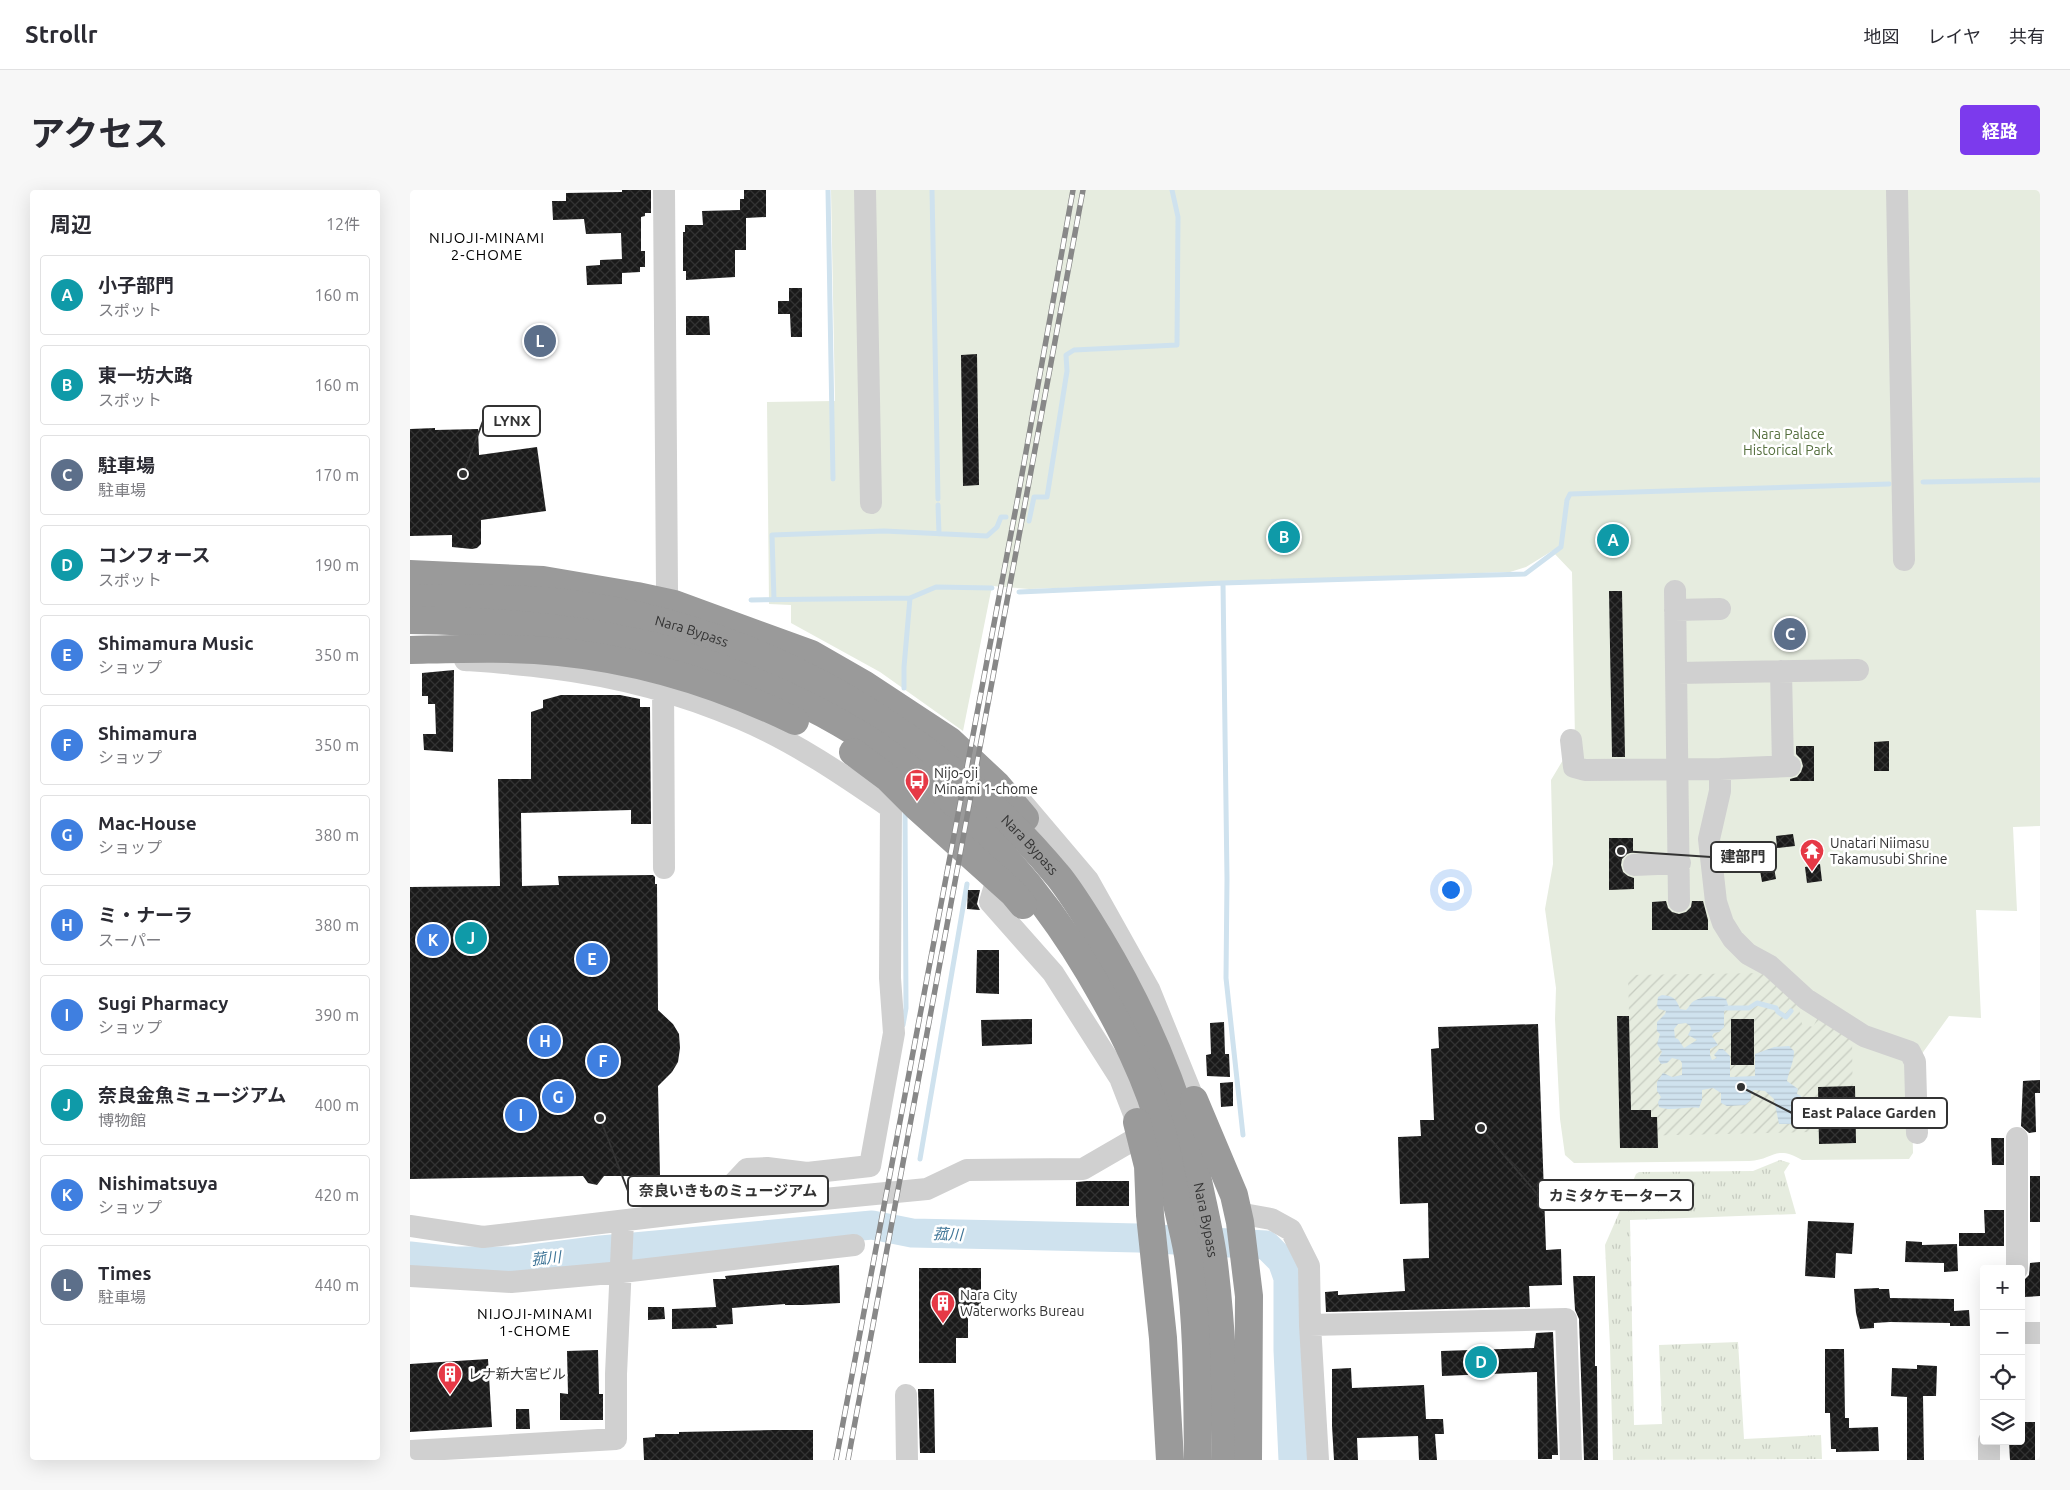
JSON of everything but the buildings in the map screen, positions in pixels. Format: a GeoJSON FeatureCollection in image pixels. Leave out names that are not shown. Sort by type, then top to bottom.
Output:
{"type":"FeatureCollection","features":[{"type":"Feature","properties":{"kind":"highway"},"geometry":{"type":"LineString","coordinates":[[410,574],[544,580],[674,604],[811,654],[865,684],[950,742],[996,785],[1088,894],[1107,931],[1126,983]]}},
{"type":"Feature","properties":{"kind":"highway","name":"Nara Bypass"},"geometry":{"type":"LineString","coordinates":[[410,600],[530,599],[595,607],[697,632],[764,657],[830,690],[900,731],[938,759],[1028,843],[1060,879],[1126,983],[1153,1039],[1188,1139],[1202,1260],[1194,1314],[1198,1460]]}},
{"type":"Feature","properties":{"kind":"highway","name":"Nara Bypass"},"geometry":{"type":"LineString","coordinates":[[410,620],[472,620],[572,630],[642,644],[718,667],[780,692],[842,724],[905,766],[950,802],[989,840],[1035,892],[1074,947],[1126,1038],[1146,1082],[1202,1260],[1222,1345],[1226,1460]]}},
{"type":"Feature","properties":{"kind":"highway"},"geometry":{"type":"LineString","coordinates":[[410,650],[507,649],[558,652],[602,658],[669,672],[770,709],[816,730],[859,756],[888,778],[917,807],[1013,893],[1060,948],[1097,985]]}},
{"type":"Feature","properties":{"kind":"highway"},"geometry":{"type":"LineString","coordinates":[[1194,1100],[1225,1171],[1234,1195],[1239,1218],[1248,1296],[1248,1460]]}},
{"type":"Feature","properties":{"kind":"highway"},"geometry":{"type":"LineString","coordinates":[[1139,1129],[1148,1166],[1150,1215],[1156,1257],[1170,1460]]}},
{"type":"Feature","properties":{"kind":"street"},"geometry":{"type":"LineString","coordinates":[[664,190],[667,590],[662,692],[664,868]]}},
{"type":"Feature","properties":{"kind":"street"},"geometry":{"type":"LineString","coordinates":[[865,190],[871,503]]}},
{"type":"Feature","properties":{"kind":"street"},"geometry":{"type":"LineString","coordinates":[[1896,190],[1904,560]]}},
{"type":"Feature","properties":{"kind":"street"},"geometry":{"type":"LineString","coordinates":[[410,570],[431,565],[520,567],[606,578],[667,590],[719,606],[796,637],[870,676],[938,721],[891,808],[890,978],[894,1033],[870,1166],[807,1173],[767,1168],[747,1169],[732,1185],[720,1209]]}},
{"type":"Feature","properties":{"kind":"street"},"geometry":{"type":"LineString","coordinates":[[1680,901],[1675,600],[1720,609]]}},
{"type":"Feature","properties":{"kind":"street"},"geometry":{"type":"LineString","coordinates":[[410,650],[433,656],[552,668],[624,680],[662,692],[742,719],[758,727],[814,756],[891,808]]}},
{"type":"Feature","properties":{"kind":"street"},"geometry":{"type":"LineString","coordinates":[[1676,673],[1858,670]]}},
{"type":"Feature","properties":{"kind":"street"},"geometry":{"type":"LineString","coordinates":[[1570,740],[1574,767],[1585,770],[1720,769],[1786,766],[1780,671]]}},
{"type":"Feature","properties":{"kind":"street"},"geometry":{"type":"LineString","coordinates":[[1720,769],[1720,791],[1709,839],[1716,902],[1724,923],[1733,939],[1748,954],[1770,966],[1806,999],[1864,1036],[1910,1052],[1915,1062],[1917,1133]]}},
{"type":"Feature","properties":{"kind":"street"},"geometry":{"type":"LineString","coordinates":[[410,1226],[483,1237],[720,1209],[928,1189],[968,1170],[1082,1169],[1139,1129],[1194,1100],[1149,989],[1088,880],[1021,801],[990,902],[1053,973],[1120,1078],[1139,1129]]}},
{"type":"Feature","properties":{"kind":"street"},"geometry":{"type":"LineString","coordinates":[[1634,865],[1680,863]]}},
{"type":"Feature","properties":{"kind":"street"},"geometry":{"type":"LineString","coordinates":[[2017,1138],[2017,1265]]}},
{"type":"Feature","properties":{"kind":"street"},"geometry":{"type":"LineString","coordinates":[[1239,1218],[1270,1219],[1291,1230],[1309,1266],[1310,1325],[1318,1460]]}},
{"type":"Feature","properties":{"kind":"street"},"geometry":{"type":"LineString","coordinates":[[410,1451],[616,1438],[616,1374],[623,1221]]}},
{"type":"Feature","properties":{"kind":"street"},"geometry":{"type":"LineString","coordinates":[[410,1276],[511,1282],[622,1272],[854,1245]]}},
{"type":"Feature","properties":{"kind":"street"},"geometry":{"type":"LineString","coordinates":[[1310,1325],[1566,1319],[1571,1460]]}},
{"type":"Feature","properties":{"kind":"street"},"geometry":{"type":"LineString","coordinates":[[2025,1333],[2040,1333]]}},
{"type":"Feature","properties":{"kind":"street"},"geometry":{"type":"LineString","coordinates":[[906,1395],[907,1460]]}},
{"type":"Feature","properties":{"kind":"street"},"geometry":{"type":"LineString","coordinates":[[1989,1445],[1989,1460]]}},
{"type":"Feature","properties":{"kind":"green space","name":"Nara Palace Historical Park"},"geometry":{"type":"Polygon","coordinates":[[[831,190],[2040,190],[2040,826],[2013,827],[2017,911],[1976,910],[1981,1018],[1949,1016],[1911,1069],[1913,1153],[1909,1159],[1802,1160],[1793,1155],[1780,1153],[1749,1161],[1574,1163],[1565,1155],[1560,1119],[1555,1019],[1556,988],[1545,909],[1553,864],[1551,780],[1575,740],[1572,572],[1552,551],[1526,567],[1510,572],[1029,589],[992,586],[963,731],[880,672],[791,623],[791,605],[769,604],[767,402],[835,401],[831,190]]]}},
{"type":"Feature","properties":{"kind":"green space"},"geometry":{"type":"Polygon","coordinates":[[[1767,973],[1797,999],[1802,1024],[1813,1027],[1818,1017],[1852,1033],[1853,1131],[1632,1136],[1628,975],[1767,973]]]}},
{"type":"Feature","properties":{"kind":"green space"},"geometry":{"type":"Polygon","coordinates":[[[1780,1160],[1790,1163],[1784,1172],[1796,1214],[1630,1220],[1634,1425],[1662,1424],[1659,1345],[1738,1342],[1744,1439],[1821,1435],[1822,1459],[1613,1460],[1605,1245],[1636,1174],[1639,1172],[1753,1171],[1780,1160]]]}},
{"type":"Feature","properties":{"kind":"water"},"geometry":{"type":"Polygon","coordinates":[[[1662,995],[1671,997],[1677,1002],[1680,1009],[1686,1010],[1698,999],[1714,996],[1726,999],[1728,1005],[1724,1012],[1724,1027],[1712,1036],[1718,1045],[1710,1049],[1710,1055],[1712,1060],[1717,1058],[1714,1055],[1719,1049],[1723,1049],[1730,1056],[1730,1077],[1755,1076],[1755,1054],[1774,1047],[1789,1046],[1794,1051],[1794,1055],[1787,1081],[1798,1089],[1797,1094],[1801,1096],[1802,1124],[1779,1124],[1774,1099],[1765,1091],[1754,1090],[1751,1094],[1751,1100],[1745,1105],[1727,1106],[1721,1103],[1721,1093],[1713,1088],[1702,1090],[1702,1100],[1699,1108],[1668,1109],[1659,1107],[1658,1102],[1661,1097],[1657,1091],[1657,1082],[1663,1073],[1672,1077],[1682,1075],[1682,1063],[1680,1060],[1672,1058],[1667,1063],[1661,1064],[1658,1059],[1662,1052],[1657,1044],[1660,1034],[1657,1031],[1657,1022],[1666,1011],[1659,1009],[1657,1005],[1658,997],[1662,995]],[[1686,1023],[1678,1024],[1674,1029],[1675,1038],[1678,1039],[1684,1048],[1697,1040],[1688,1035],[1691,1029],[1686,1023]]]}},
{"type":"Feature","properties":{"kind":"waterway"},"geometry":{"type":"LineString","coordinates":[[828,190],[833,479]]}},
{"type":"Feature","properties":{"kind":"waterway"},"geometry":{"type":"LineString","coordinates":[[932,190],[938,499]]}},
{"type":"Feature","properties":{"kind":"waterway"},"geometry":{"type":"LineString","coordinates":[[1029,521],[1034,497],[1047,497],[1067,371],[1066,355],[1074,350],[1177,345],[1178,217],[1172,190]]}},
{"type":"Feature","properties":{"kind":"waterway"},"geometry":{"type":"LineString","coordinates":[[1923,482],[2040,480]]}},
{"type":"Feature","properties":{"kind":"waterway"},"geometry":{"type":"LineString","coordinates":[[1019,592],[1223,583],[1525,574],[1561,547],[1567,500],[1570,494],[1889,484]]}},
{"type":"Feature","properties":{"kind":"waterway"},"geometry":{"type":"LineString","coordinates":[[938,505],[939,534]]}},
{"type":"Feature","properties":{"kind":"waterway"},"geometry":{"type":"LineString","coordinates":[[774,600],[772,535],[884,531],[987,536],[997,527],[1001,517],[1006,517]]}},
{"type":"Feature","properties":{"kind":"waterway"},"geometry":{"type":"LineString","coordinates":[[1223,583],[1227,879],[1226,978],[1243,1135]]}},
{"type":"Feature","properties":{"kind":"waterway"},"geometry":{"type":"LineString","coordinates":[[751,600],[910,598],[936,587],[992,588]]}},
{"type":"Feature","properties":{"kind":"waterway"},"geometry":{"type":"LineString","coordinates":[[904,688],[910,598]]}},
{"type":"Feature","properties":{"kind":"waterway"},"geometry":{"type":"LineString","coordinates":[[903,1025],[906,1008],[905,809]]}},
{"type":"Feature","properties":{"kind":"waterway"},"geometry":{"type":"LineString","coordinates":[[920,1159],[967,884]]}},
{"type":"Feature","properties":{"kind":"waterway"},"geometry":{"type":"LineString","coordinates":[[1726,1008],[1749,1008],[1757,1003],[1776,1008],[1778,1012],[1786,1017],[1791,1011]]}},
{"type":"Feature","properties":{"kind":"waterway"},"geometry":{"type":"LineString","coordinates":[[783,1184],[803,1183]]}},
{"type":"Feature","properties":{"kind":"waterway","name":"菰川"},"geometry":{"type":"LineString","coordinates":[[410,1256],[455,1261],[516,1261],[601,1250],[872,1225],[912,1233],[1138,1238],[1266,1245],[1282,1261],[1288,1278],[1288,1350],[1293,1460]]}},
{"type":"Feature","properties":{"kind":"railway"},"geometry":{"type":"LineString","coordinates":[[836,1460],[1017,502],[1073,190]]}},
{"type":"Feature","properties":{"kind":"railway"},"geometry":{"type":"LineString","coordinates":[[848,1460],[1083,190]]}},
{"type":"Feature","properties":{"kind":"place","name":"Times"},"geometry":{"type":"Point","coordinates":[540,341]}},
{"type":"Feature","properties":{"kind":"place","name":"LYNX"},"geometry":{"type":"Point","coordinates":[463,474]}},
{"type":"Feature","properties":{"kind":"place","name":"東一坊大路"},"geometry":{"type":"Point","coordinates":[1284,537]}},
{"type":"Feature","properties":{"kind":"place","name":"小子部門"},"geometry":{"type":"Point","coordinates":[1613,540]}},
{"type":"Feature","properties":{"kind":"place","name":"駐車場"},"geometry":{"type":"Point","coordinates":[1790,634]}},
{"type":"Feature","properties":{"kind":"place","name":"Nijo-oji Minami 1-chome"},"geometry":{"type":"Point","coordinates":[917,802]}},
{"type":"Feature","properties":{"kind":"place","name":"建部門"},"geometry":{"type":"Point","coordinates":[1621,851]}},
{"type":"Feature","properties":{"kind":"place","name":"Unatari Niimasu Takamusubi Shrine"},"geometry":{"type":"Point","coordinates":[1812,872]}},
{"type":"Feature","properties":{"kind":"place","name":"奈良金魚ミュージアム"},"geometry":{"type":"Point","coordinates":[471,938]}},
{"type":"Feature","properties":{"kind":"place","name":"Nishimatsuya"},"geometry":{"type":"Point","coordinates":[433,940]}},
{"type":"Feature","properties":{"kind":"place","name":"Shimamura Music"},"geometry":{"type":"Point","coordinates":[592,959]}},
{"type":"Feature","properties":{"kind":"place","name":"ミ・ナーラ"},"geometry":{"type":"Point","coordinates":[545,1041]}},
{"type":"Feature","properties":{"kind":"place","name":"Shimamura"},"geometry":{"type":"Point","coordinates":[603,1061]}},
{"type":"Feature","properties":{"kind":"place","name":"East Palace Garden"},"geometry":{"type":"Point","coordinates":[1741,1087]}},
{"type":"Feature","properties":{"kind":"place","name":"Mac-House"},"geometry":{"type":"Point","coordinates":[558,1097]}},
{"type":"Feature","properties":{"kind":"place","name":"Sugi Pharmacy"},"geometry":{"type":"Point","coordinates":[521,1115]}},
{"type":"Feature","properties":{"kind":"place","name":"奈良いきものミュージアム"},"geometry":{"type":"Point","coordinates":[600,1118]}},
{"type":"Feature","properties":{"kind":"place","name":"カミタケモータース"},"geometry":{"type":"Point","coordinates":[1481,1128]}},
{"type":"Feature","properties":{"kind":"place","name":"Nara City Waterworks Bureau"},"geometry":{"type":"Point","coordinates":[943,1324]}},
{"type":"Feature","properties":{"kind":"place","name":"コンフォース"},"geometry":{"type":"Point","coordinates":[1481,1362]}},
{"type":"Feature","properties":{"kind":"place","name":"レナ新大宮ビル"},"geometry":{"type":"Point","coordinates":[450,1395]}},
{"type":"Feature","properties":{"kind":"district","name":"NIJOJI-MINAMI 2-CHOME"},"geometry":{"type":"Point","coordinates":[487,246]}},
{"type":"Feature","properties":{"kind":"district","name":"NIJOJI-MINAMI 1-CHOME"},"geometry":{"type":"Point","coordinates":[535,1322]}}]}
